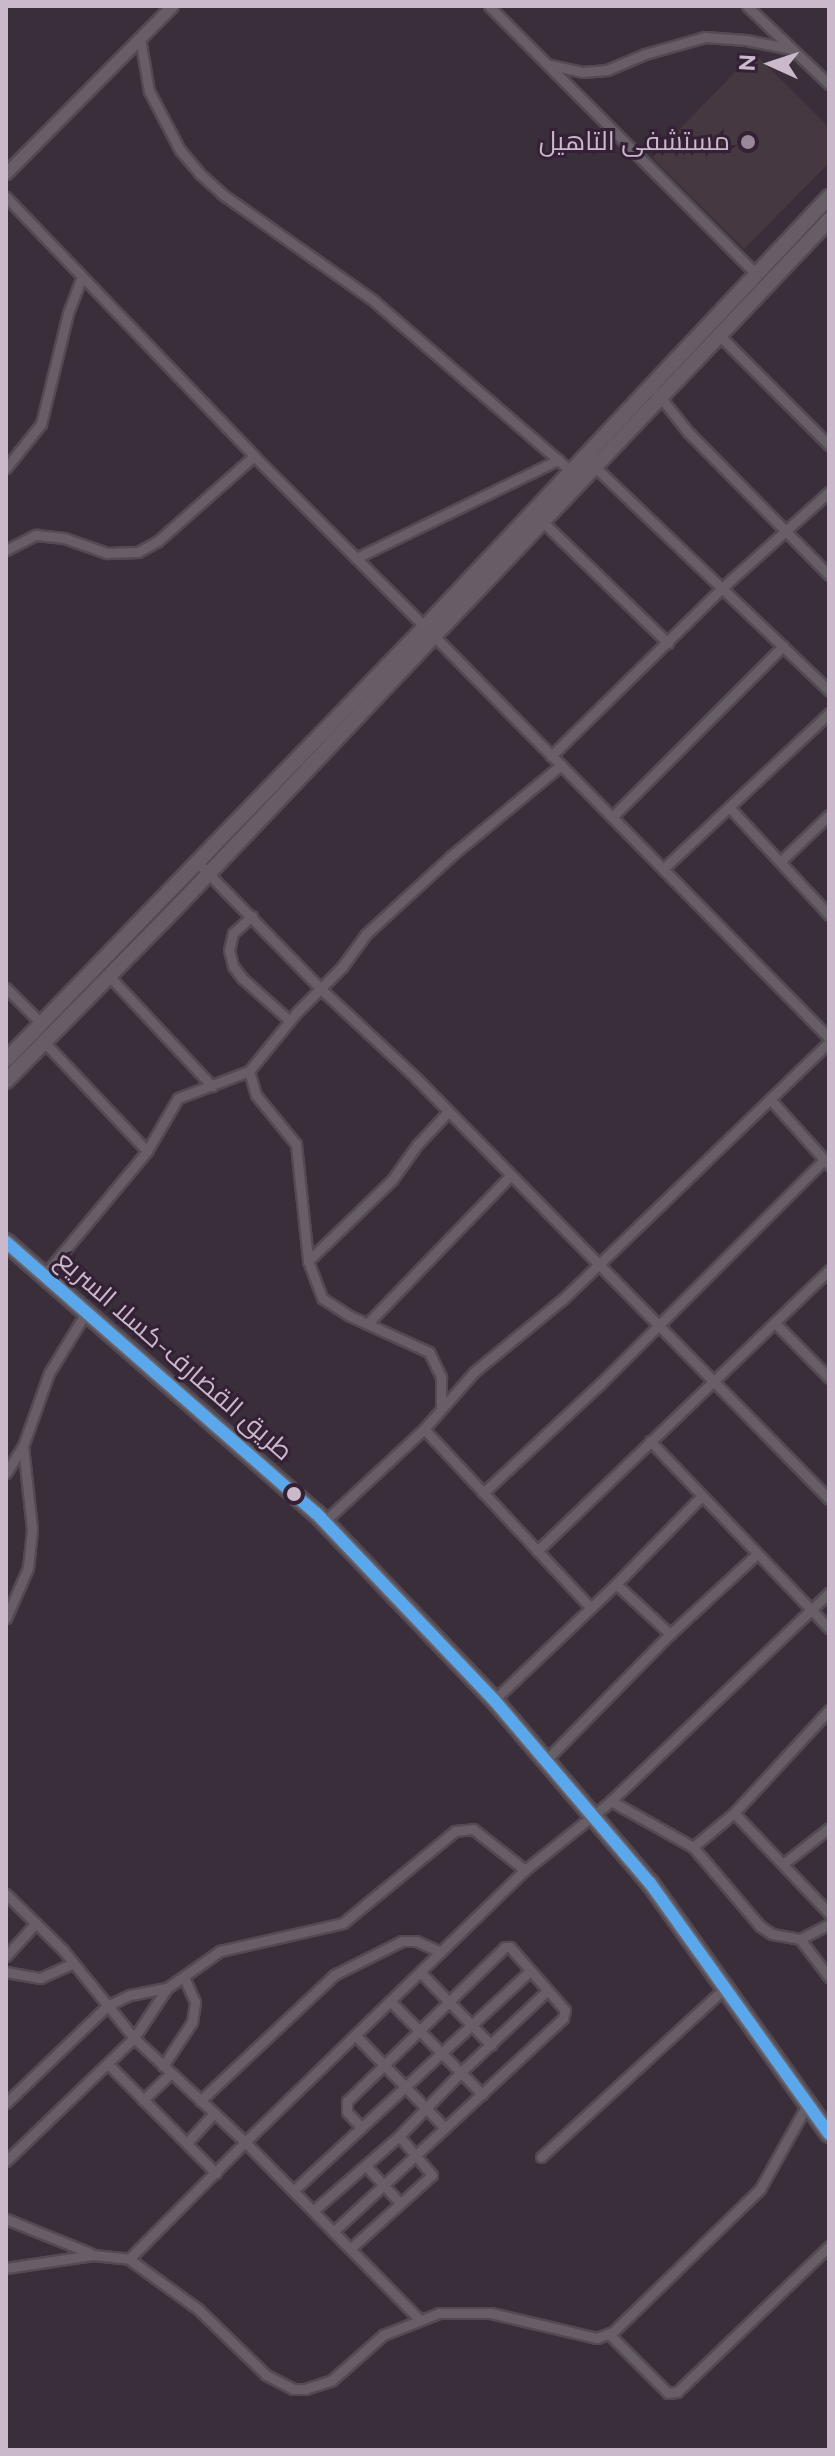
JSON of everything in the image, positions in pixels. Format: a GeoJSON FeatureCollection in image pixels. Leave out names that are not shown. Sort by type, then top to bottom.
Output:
{"type":"FeatureCollection","features":[{"type":"Feature","properties":{"kind":"highway","name":"طريق القضارف-كسلا السريع"},"geometry":{"type":"LineString","coordinates":[[6,1242],[325,1521],[494,1700],[594,1815],[726,1987],[829,2134]]}},
{"type":"Feature","properties":{"kind":"main road"},"geometry":{"type":"LineString","coordinates":[[6,1060],[203,868],[430,631],[576,476],[653,385],[829,197]]}},
{"type":"Feature","properties":{"kind":"main road"},"geometry":{"type":"LineString","coordinates":[[430,631],[543,522],[576,476],[595,467],[829,220]]}},
{"type":"Feature","properties":{"kind":"main road"},"geometry":{"type":"LineString","coordinates":[[6,1081],[109,976],[203,868]]}},
{"type":"Feature","properties":{"kind":"street"},"geometry":{"type":"LineString","coordinates":[[489,6],[756,274]]}},
{"type":"Feature","properties":{"kind":"street"},"geometry":{"type":"LineString","coordinates":[[747,6],[829,84]]}},
{"type":"Feature","properties":{"kind":"street"},"geometry":{"type":"LineString","coordinates":[[6,173],[140,38],[165,8]]}},
{"type":"Feature","properties":{"kind":"street"},"geometry":{"type":"LineString","coordinates":[[548,65],[583,72],[607,70],[645,54],[705,37],[746,40],[791,49]]}},
{"type":"Feature","properties":{"kind":"street"},"geometry":{"type":"LineString","coordinates":[[140,38],[149,91],[180,150],[199,173],[222,194],[374,301],[576,476]]}},
{"type":"Feature","properties":{"kind":"street"},"geometry":{"type":"LineString","coordinates":[[6,197],[81,279],[829,1040],[599,1265],[497,1352],[424,1429],[325,1521]]}},
{"type":"Feature","properties":{"kind":"street"},"geometry":{"type":"LineString","coordinates":[[6,468],[41,424],[68,313],[81,279]]}},
{"type":"Feature","properties":{"kind":"street"},"geometry":{"type":"LineString","coordinates":[[719,335],[829,445]]}},
{"type":"Feature","properties":{"kind":"street"},"geometry":{"type":"LineString","coordinates":[[653,385],[661,399],[829,575]]}},
{"type":"Feature","properties":{"kind":"street"},"geometry":{"type":"LineString","coordinates":[[6,550],[36,535],[64,538],[107,553],[138,552],[158,541],[254,456]]}},
{"type":"Feature","properties":{"kind":"street"},"geometry":{"type":"LineString","coordinates":[[356,558],[558,460]]}},
{"type":"Feature","properties":{"kind":"street"},"geometry":{"type":"LineString","coordinates":[[595,467],[829,691]]}},
{"type":"Feature","properties":{"kind":"street"},"geometry":{"type":"LineString","coordinates":[[551,756],[783,529],[829,492]]}},
{"type":"Feature","properties":{"kind":"street"},"geometry":{"type":"LineString","coordinates":[[543,522],[668,643]]}},
{"type":"Feature","properties":{"kind":"street"},"geometry":{"type":"LineString","coordinates":[[612,817],[783,646]]}},
{"type":"Feature","properties":{"kind":"street"},"geometry":{"type":"LineString","coordinates":[[663,869],[829,713]]}},
{"type":"Feature","properties":{"kind":"street"},"geometry":{"type":"LineString","coordinates":[[45,1274],[147,1151],[178,1098],[249,1071],[290,1021],[322,990],[366,934],[451,856],[561,765]]}},
{"type":"Feature","properties":{"kind":"street"},"geometry":{"type":"LineString","coordinates":[[730,808],[829,915]]}},
{"type":"Feature","properties":{"kind":"street"},"geometry":{"type":"LineString","coordinates":[[781,861],[829,815]]}},
{"type":"Feature","properties":{"kind":"street"},"geometry":{"type":"LineString","coordinates":[[203,868],[829,1499]]}},
{"type":"Feature","properties":{"kind":"street"},"geometry":{"type":"LineString","coordinates":[[252,916],[233,933],[229,950],[233,966],[290,1021]]}},
{"type":"Feature","properties":{"kind":"street"},"geometry":{"type":"LineString","coordinates":[[109,976],[212,1086]]}},
{"type":"Feature","properties":{"kind":"street"},"geometry":{"type":"LineString","coordinates":[[6,988],[42,1024]]}},
{"type":"Feature","properties":{"kind":"street"},"geometry":{"type":"LineString","coordinates":[[44,1042],[147,1151]]}},
{"type":"Feature","properties":{"kind":"street"},"geometry":{"type":"LineString","coordinates":[[249,1071],[256,1095],[296,1144],[308,1261],[322,1298],[367,1324],[429,1352],[441,1377],[440,1410]]}},
{"type":"Feature","properties":{"kind":"street"},"geometry":{"type":"LineString","coordinates":[[483,1493],[543,1439],[827,1163],[770,1099]]}},
{"type":"Feature","properties":{"kind":"street"},"geometry":{"type":"LineString","coordinates":[[308,1261],[392,1180],[417,1145],[448,1112]]}},
{"type":"Feature","properties":{"kind":"street"},"geometry":{"type":"LineString","coordinates":[[367,1324],[510,1176]]}},
{"type":"Feature","properties":{"kind":"street"},"geometry":{"type":"LineString","coordinates":[[537,1551],[829,1270]]}},
{"type":"Feature","properties":{"kind":"street"},"geometry":{"type":"LineString","coordinates":[[6,1473],[23,1446],[49,1373],[87,1311]]}},
{"type":"Feature","properties":{"kind":"street"},"geometry":{"type":"LineString","coordinates":[[775,1323],[828,1375]]}},
{"type":"Feature","properties":{"kind":"street"},"geometry":{"type":"LineString","coordinates":[[424,1429],[590,1607]]}},
{"type":"Feature","properties":{"kind":"street"},"geometry":{"type":"LineString","coordinates":[[650,1441],[829,1628]]}},
{"type":"Feature","properties":{"kind":"street"},"geometry":{"type":"LineString","coordinates":[[6,1618],[28,1568],[32,1529],[23,1446]]}},
{"type":"Feature","properties":{"kind":"street"},"geometry":{"type":"LineString","coordinates":[[494,1700],[616,1584],[701,1497]]}},
{"type":"Feature","properties":{"kind":"street"},"geometry":{"type":"LineString","coordinates":[[547,1759],[670,1634],[756,1555]]}},
{"type":"Feature","properties":{"kind":"street"},"geometry":{"type":"LineString","coordinates":[[616,1584],[670,1634]]}},
{"type":"Feature","properties":{"kind":"street"},"geometry":{"type":"LineString","coordinates":[[129,2259],[525,1870],[611,1801],[829,1593]]}},
{"type":"Feature","properties":{"kind":"street"},"geometry":{"type":"LineString","coordinates":[[693,1847],[734,1813],[829,1710]]}},
{"type":"Feature","properties":{"kind":"street"},"geometry":{"type":"LineString","coordinates":[[611,1801],[693,1847],[760,1926],[772,1934],[800,1939],[829,1924]]}},
{"type":"Feature","properties":{"kind":"street"},"geometry":{"type":"LineString","coordinates":[[734,1813],[829,1913]]}},
{"type":"Feature","properties":{"kind":"street"},"geometry":{"type":"LineString","coordinates":[[783,1864],[829,1828]]}},
{"type":"Feature","properties":{"kind":"street"},"geometry":{"type":"LineString","coordinates":[[6,2103],[107,2006],[130,1995],[167,1988],[198,1964],[230,1948],[343,1923],[455,1831],[473,1829],[525,1870]]}},
{"type":"Feature","properties":{"kind":"street"},"geometry":{"type":"LineString","coordinates":[[6,1894],[73,1963],[134,2038],[245,2142],[418,2318]]}},
{"type":"Feature","properties":{"kind":"street"},"geometry":{"type":"LineString","coordinates":[[6,1956],[35,1924]]}},
{"type":"Feature","properties":{"kind":"street"},"geometry":{"type":"LineString","coordinates":[[800,1939],[829,1977]]}},
{"type":"Feature","properties":{"kind":"street"},"geometry":{"type":"LineString","coordinates":[[200,2101],[334,1975],[402,1941],[416,1941],[441,1952]]}},
{"type":"Feature","properties":{"kind":"street"},"geometry":{"type":"LineString","coordinates":[[333,2232],[563,2018],[565,2010],[510,1947],[505,1947],[347,2101],[347,2112],[361,2127]]}},
{"type":"Feature","properties":{"kind":"street"},"geometry":{"type":"LineString","coordinates":[[6,1972],[40,1978],[73,1963]]}},
{"type":"Feature","properties":{"kind":"street"},"geometry":{"type":"LineString","coordinates":[[293,2191],[530,1971]]}},
{"type":"Feature","properties":{"kind":"street"},"geometry":{"type":"LineString","coordinates":[[420,1972],[491,2045]]}},
{"type":"Feature","properties":{"kind":"street"},"geometry":{"type":"LineString","coordinates":[[143,2100],[167,2070],[192,2022],[195,2002],[184,1977]]}},
{"type":"Feature","properties":{"kind":"street"},"geometry":{"type":"LineString","coordinates":[[541,2157],[726,1987]]}},
{"type":"Feature","properties":{"kind":"street"},"geometry":{"type":"LineString","coordinates":[[6,2161],[109,2065],[134,2038],[167,1988]]}},
{"type":"Feature","properties":{"kind":"street"},"geometry":{"type":"LineString","coordinates":[[313,2211],[399,2136],[547,1991]]}},
{"type":"Feature","properties":{"kind":"street"},"geometry":{"type":"LineString","coordinates":[[390,2001],[482,2094]]}},
{"type":"Feature","properties":{"kind":"street"},"geometry":{"type":"LineString","coordinates":[[355,2035],[445,2128]]}},
{"type":"Feature","properties":{"kind":"street"},"geometry":{"type":"LineString","coordinates":[[109,2065],[216,2173]]}},
{"type":"Feature","properties":{"kind":"street"},"geometry":{"type":"LineString","coordinates":[[6,2268],[93,2255],[129,2259],[198,2309],[266,2375],[293,2389],[305,2389],[332,2380],[383,2335],[418,2318],[457,2311],[491,2313],[592,2338],[609,2334],[760,2189],[808,2103]]}},
{"type":"Feature","properties":{"kind":"street"},"geometry":{"type":"LineString","coordinates":[[187,2143],[214,2113]]}},
{"type":"Feature","properties":{"kind":"street"},"geometry":{"type":"LineString","coordinates":[[350,2249],[432,2175],[399,2136]]}},
{"type":"Feature","properties":{"kind":"street"},"geometry":{"type":"LineString","coordinates":[[366,2166],[400,2203]]}},
{"type":"Feature","properties":{"kind":"street"},"geometry":{"type":"LineString","coordinates":[[6,2219],[93,2255]]}},
{"type":"Feature","properties":{"kind":"street"},"geometry":{"type":"LineString","coordinates":[[609,2334],[668,2393],[677,2392],[829,2246]]}},
{"type":"Feature","properties":{"kind":"shaded area","name":"مستشفى التاهيل"},"geometry":{"type":"Polygon","coordinates":[[[754,53],[829,128],[829,163],[744,249],[652,157],[754,53]]]}},
{"type":"Feature","properties":{"kind":"transit line"},"geometry":{"type":"LineString","coordinates":[[6,1242],[316,1513],[494,1700],[650,1883],[829,2134]]}},
{"type":"Feature","properties":{"kind":"place","name":"مستشفى التاهيل"},"geometry":{"type":"Point","coordinates":[748,142]}}]}
